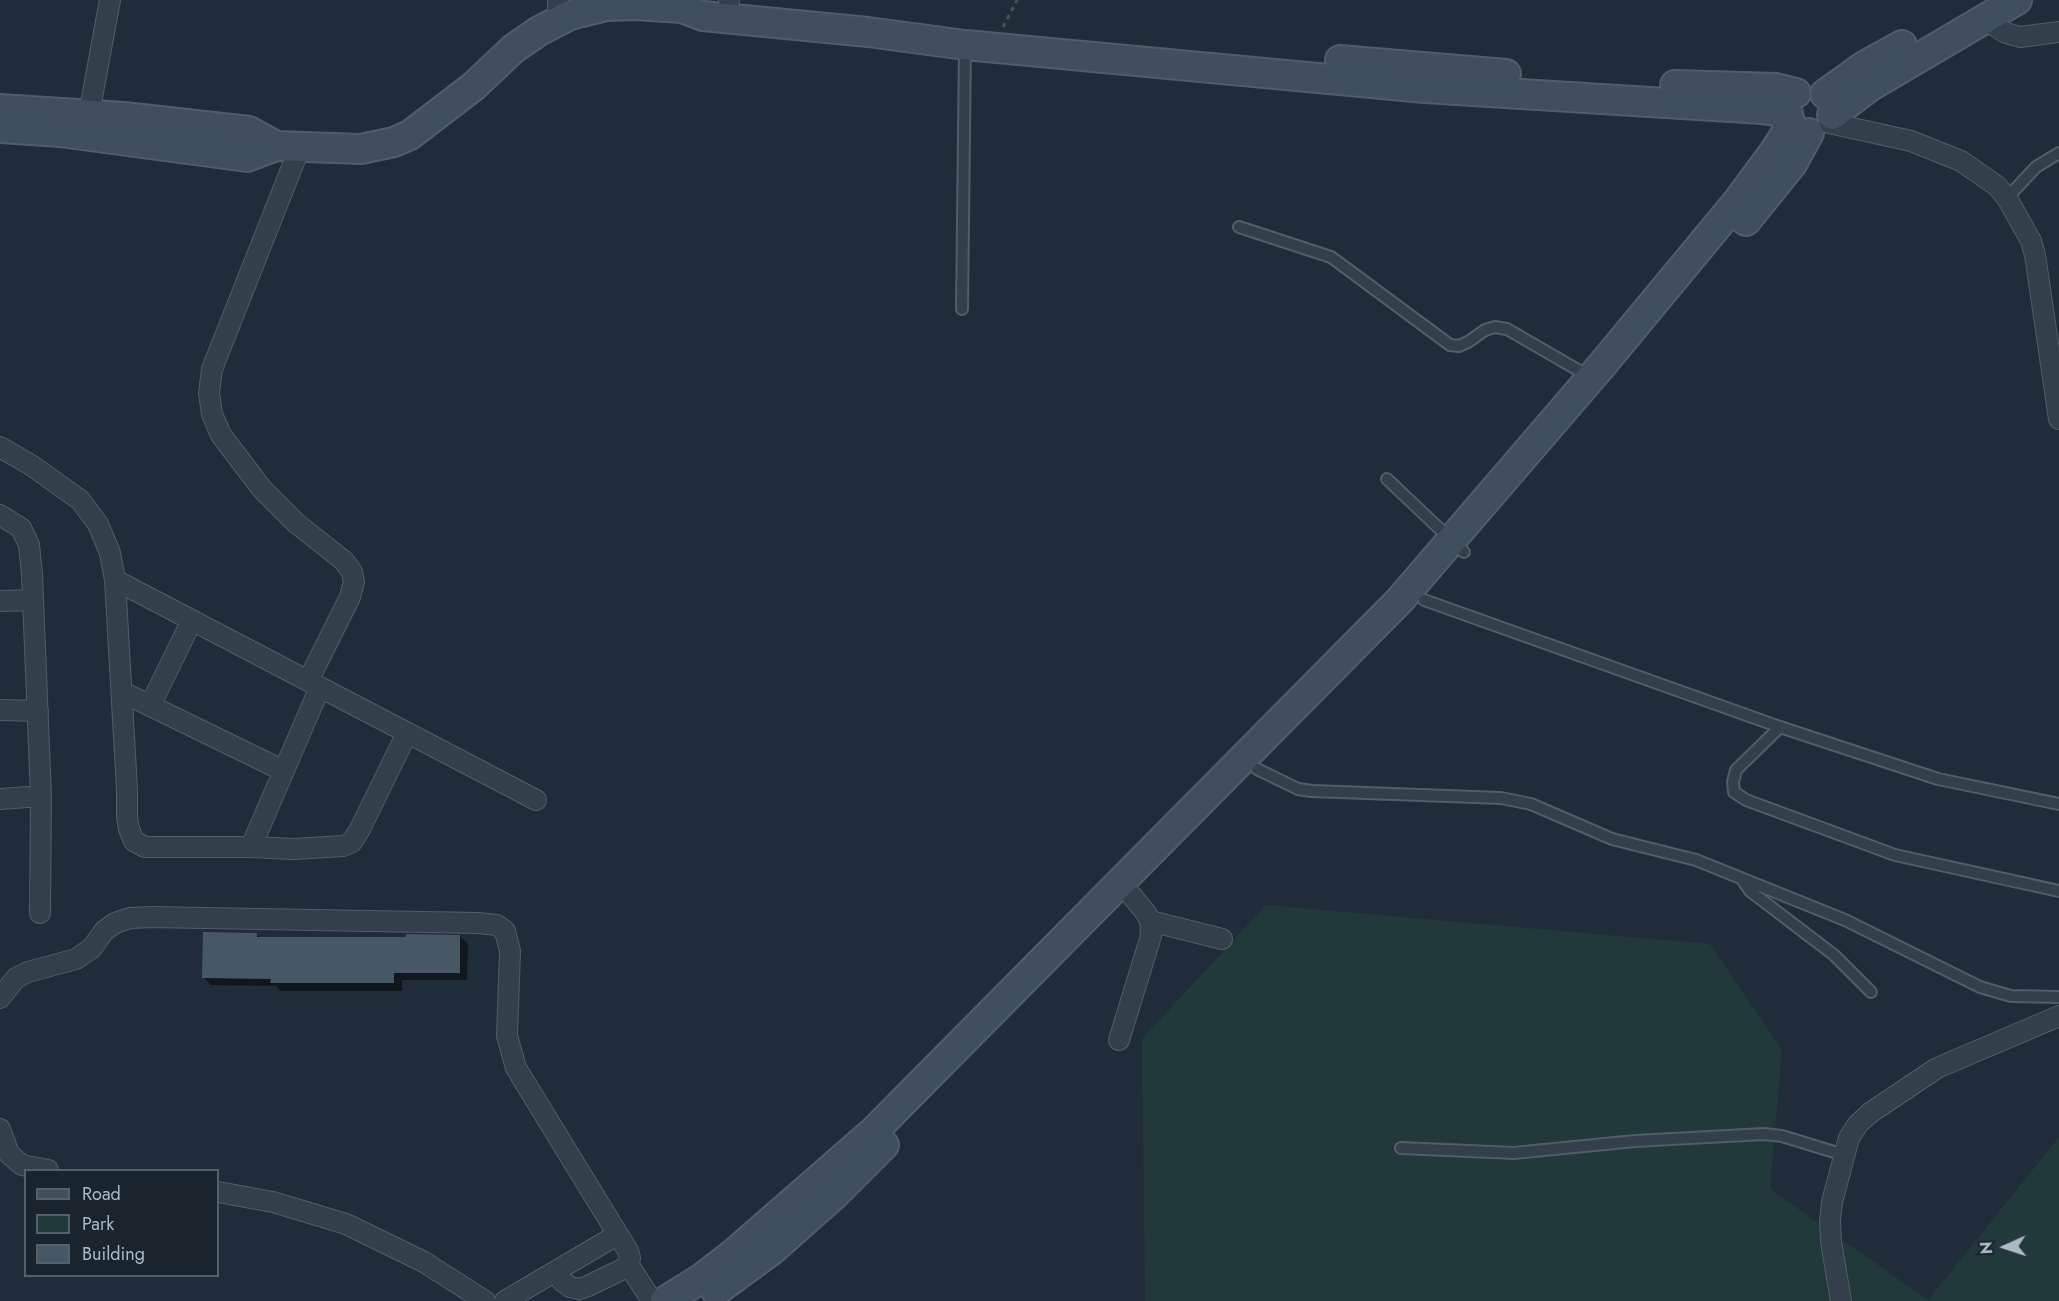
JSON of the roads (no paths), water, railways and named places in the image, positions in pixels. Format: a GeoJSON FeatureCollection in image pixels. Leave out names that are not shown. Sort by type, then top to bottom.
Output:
{"type":"FeatureCollection","features":[{"type":"Feature","properties":{"kind":"main road"},"geometry":{"type":"LineString","coordinates":[[703,1301],[772,1250],[834,1195],[1424,600],[1458,546],[1591,378],[1737,202],[1785,135],[1810,113],[1871,86],[1982,10],[2017,0]]}},
{"type":"Feature","properties":{"kind":"main road"},"geometry":{"type":"LineString","coordinates":[[0,128],[60,132],[247,157],[288,147],[361,149],[394,142],[410,135],[474,86],[513,49],[539,31],[558,11],[570,15],[607,6],[713,2],[1000,34],[1607,82],[1776,88],[1810,113]]}},
{"type":"Feature","properties":{"kind":"main road"},"geometry":{"type":"LineString","coordinates":[[713,2],[703,16],[868,32],[965,45],[1425,88],[1810,113]]}},
{"type":"Feature","properties":{"kind":"main road"},"geometry":{"type":"LineString","coordinates":[[0,109],[89,114],[249,131],[288,147]]}},
{"type":"Feature","properties":{"kind":"main road"},"geometry":{"type":"LineString","coordinates":[[665,1301],[702,1278],[734,1254],[874,1131],[1400,600],[1458,546],[1616,377],[1782,177],[1810,113]]}},
{"type":"Feature","properties":{"kind":"street"},"geometry":{"type":"LineString","coordinates":[[89,114],[110,0]]}},
{"type":"Feature","properties":{"kind":"street"},"geometry":{"type":"LineString","coordinates":[[1982,10],[2006,33],[2020,37],[2059,32]]}},
{"type":"Feature","properties":{"kind":"street"},"geometry":{"type":"LineString","coordinates":[[1810,113],[1911,141],[1961,161],[1997,186],[2007,198],[2031,241],[2035,255],[2059,419]]}},
{"type":"Feature","properties":{"kind":"street"},"geometry":{"type":"LineString","coordinates":[[251,847],[284,771],[314,684],[354,582],[352,572],[344,561],[296,523],[262,489],[221,435],[212,414],[209,393],[212,369],[288,147]]}},
{"type":"Feature","properties":{"kind":"street"},"geometry":{"type":"LineString","coordinates":[[0,447],[80,500],[98,524],[110,554],[115,580],[127,817],[134,841],[145,847],[294,849],[343,846],[352,842],[360,830],[407,733]]}},
{"type":"Feature","properties":{"kind":"street"},"geometry":{"type":"LineString","coordinates":[[0,515],[21,528],[29,545],[41,796],[39,913]]}},
{"type":"Feature","properties":{"kind":"street"},"geometry":{"type":"LineString","coordinates":[[115,580],[536,800]]}},
{"type":"Feature","properties":{"kind":"street"},"geometry":{"type":"LineString","coordinates":[[0,601],[33,600]]}},
{"type":"Feature","properties":{"kind":"street"},"geometry":{"type":"LineString","coordinates":[[150,706],[192,620]]}},
{"type":"Feature","properties":{"kind":"street"},"geometry":{"type":"LineString","coordinates":[[122,692],[284,771]]}},
{"type":"Feature","properties":{"kind":"street"},"geometry":{"type":"LineString","coordinates":[[0,711],[38,711]]}},
{"type":"Feature","properties":{"kind":"street"},"geometry":{"type":"LineString","coordinates":[[0,799],[41,796]]}},
{"type":"Feature","properties":{"kind":"street"},"geometry":{"type":"LineString","coordinates":[[1119,1040],[1151,936],[1150,921],[1132,896]]}},
{"type":"Feature","properties":{"kind":"street"},"geometry":{"type":"LineString","coordinates":[[0,998],[16,978],[28,972],[76,959],[92,948],[104,930],[130,918],[497,925],[505,932],[510,951],[507,1036],[516,1068],[628,1251],[630,1258],[628,1264],[579,1289],[570,1287],[556,1272]]}},
{"type":"Feature","properties":{"kind":"street"},"geometry":{"type":"LineString","coordinates":[[1150,921],[1222,939]]}},
{"type":"Feature","properties":{"kind":"street"},"geometry":{"type":"LineString","coordinates":[[1841,1301],[1831,1242],[1830,1221],[1832,1202],[1849,1138],[1858,1124],[1870,1113],[1937,1068],[2059,1016]]}},
{"type":"Feature","properties":{"kind":"street"},"geometry":{"type":"LineString","coordinates":[[0,1129],[9,1154],[22,1166],[42,1169]]}},
{"type":"Feature","properties":{"kind":"street"},"geometry":{"type":"LineString","coordinates":[[219,1192],[273,1202],[346,1224],[424,1262],[485,1301]]}},
{"type":"Feature","properties":{"kind":"street"},"geometry":{"type":"LineString","coordinates":[[505,1301],[617,1235]]}},
{"type":"Feature","properties":{"kind":"street"},"geometry":{"type":"LineString","coordinates":[[628,1264],[652,1301]]}},
{"type":"Feature","properties":{"kind":"lane"},"geometry":{"type":"LineString","coordinates":[[962,309],[965,45]]}},
{"type":"Feature","properties":{"kind":"lane"},"geometry":{"type":"LineString","coordinates":[[2007,198],[2036,167],[2059,153]]}},
{"type":"Feature","properties":{"kind":"lane"},"geometry":{"type":"LineString","coordinates":[[1239,227],[1331,257],[1450,345],[1459,346],[1485,330],[1496,327],[1507,329],[1591,378]]}},
{"type":"Feature","properties":{"kind":"lane"},"geometry":{"type":"LineString","coordinates":[[1387,479],[1458,546]]}},
{"type":"Feature","properties":{"kind":"lane"},"geometry":{"type":"LineString","coordinates":[[1424,600],[1780,727],[1938,779],[2059,804]]}},
{"type":"Feature","properties":{"kind":"lane"},"geometry":{"type":"LineString","coordinates":[[1780,727],[1736,770],[1733,782],[1734,792],[1746,800],[1895,855],[2059,891]]}},
{"type":"Feature","properties":{"kind":"lane"},"geometry":{"type":"LineString","coordinates":[[1257,769],[1298,789],[1312,791],[1501,798],[1531,804],[1612,839],[1682,855],[1845,920],[1980,987],[2010,996],[2059,997]]}},
{"type":"Feature","properties":{"kind":"lane"},"geometry":{"type":"LineString","coordinates":[[1741,878],[1750,891],[1834,955],[1871,992]]}},
{"type":"Feature","properties":{"kind":"lane"},"geometry":{"type":"LineString","coordinates":[[1401,1148],[1514,1153],[1635,1141],[1764,1134],[1782,1136],[1845,1155]]}}]}
